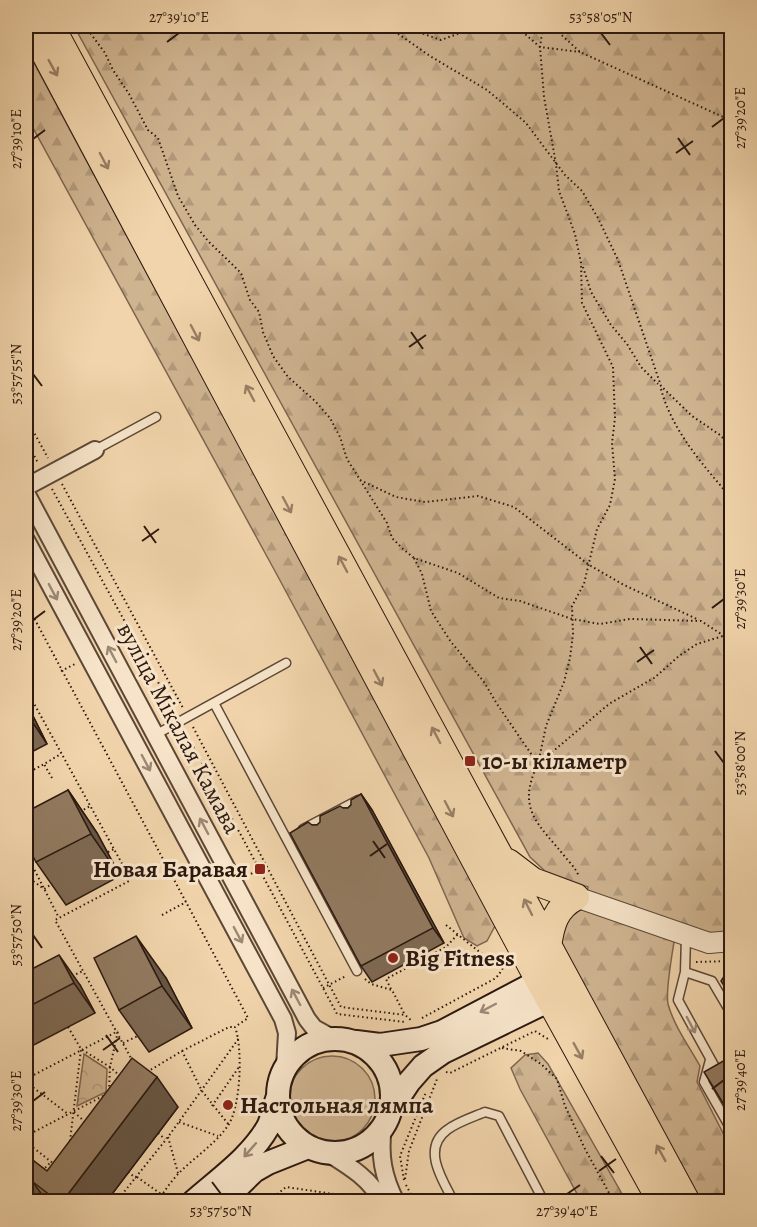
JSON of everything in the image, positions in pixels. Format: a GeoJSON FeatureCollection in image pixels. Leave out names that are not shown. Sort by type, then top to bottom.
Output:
{"type":"FeatureCollection","features":[{"type":"Feature","properties":{"kind":"main road"},"geometry":{"type":"LineString","coordinates":[[30,26],[545,990],[661,1202]]}},
{"type":"Feature","properties":{"kind":"main road"},"geometry":{"type":"LineString","coordinates":[[51,26],[687,1202]]}},
{"type":"Feature","properties":{"kind":"main road"},"geometry":{"type":"LineString","coordinates":[[499,852],[523,876],[533,881],[578,890]]}},
{"type":"Feature","properties":{"kind":"main road"},"geometry":{"type":"LineString","coordinates":[[548,947],[550,930],[556,914],[578,890]]}},
{"type":"Feature","properties":{"kind":"main road"},"geometry":{"type":"LineString","coordinates":[[222,1202],[254,1171],[268,1163],[318,1150],[343,1153],[357,1149],[370,1141],[409,1082],[423,1066],[565,978]]}},
{"type":"Feature","properties":{"kind":"main road"},"geometry":{"type":"LineString","coordinates":[[193,1202],[244,1158],[257,1142],[268,1126],[277,1099],[279,1081],[285,1067],[294,1055],[306,1046],[320,1041],[380,1045],[421,1040],[545,990]]}},
{"type":"Feature","properties":{"kind":"main road"},"geometry":{"type":"LineString","coordinates":[[344,1041],[375,1056],[384,1068],[391,1089],[386,1119]]}},
{"type":"Feature","properties":{"kind":"main road"},"geometry":{"type":"LineString","coordinates":[[277,1099],[286,1126],[296,1138],[318,1150]]}},
{"type":"Feature","properties":{"kind":"street"},"geometry":{"type":"LineString","coordinates":[[26,487],[95,450]]}},
{"type":"Feature","properties":{"kind":"street","name":"вуліца Мікалая Камава"},"geometry":{"type":"LineString","coordinates":[[26,493],[307,1019],[314,1028],[344,1041]]}},
{"type":"Feature","properties":{"kind":"street","name":"вуліца Мікалая Камава"},"geometry":{"type":"LineString","coordinates":[[26,540],[284,1019],[287,1033],[285,1067]]}},
{"type":"Feature","properties":{"kind":"street"},"geometry":{"type":"LineString","coordinates":[[578,890],[686,936],[709,943],[732,941]]}},
{"type":"Feature","properties":{"kind":"street"},"geometry":{"type":"LineString","coordinates":[[386,1119],[380,1146],[385,1177],[396,1202]]}},
{"type":"Feature","properties":{"kind":"street"},"geometry":{"type":"LineString","coordinates":[[318,1150],[362,1176],[372,1186],[382,1202]]}},
{"type":"Feature","properties":{"kind":"lane"},"geometry":{"type":"LineString","coordinates":[[95,450],[156,417]]}},
{"type":"Feature","properties":{"kind":"lane"},"geometry":{"type":"LineString","coordinates":[[155,735],[286,663]]}},
{"type":"Feature","properties":{"kind":"lane"},"geometry":{"type":"LineString","coordinates":[[214,703],[357,971]]}},
{"type":"Feature","properties":{"kind":"lane"},"geometry":{"type":"LineString","coordinates":[[286,838],[319,825],[350,808],[358,800]]}},
{"type":"Feature","properties":{"kind":"lane"},"geometry":{"type":"LineString","coordinates":[[686,936],[685,968],[678,1000],[716,1069],[722,1071],[732,1065]]}},
{"type":"Feature","properties":{"kind":"lane"},"geometry":{"type":"LineString","coordinates":[[685,968],[712,981],[732,1015]]}},
{"type":"Feature","properties":{"kind":"lane"},"geometry":{"type":"LineString","coordinates":[[710,1060],[704,1082],[732,1131]]}},
{"type":"Feature","properties":{"kind":"lane"},"geometry":{"type":"LineString","coordinates":[[454,1202],[436,1168],[434,1156],[438,1140],[446,1130],[485,1112],[499,1116],[544,1202]]}},
{"type":"Feature","properties":{"kind":"path"},"geometry":{"type":"LineString","coordinates":[[85,26],[105,53],[148,130],[158,138],[178,196],[195,225],[241,273],[250,300],[259,312],[263,332],[273,357],[288,377],[330,418],[340,437],[347,459],[387,523],[392,538],[414,558],[422,574],[431,611],[484,682],[538,764]]}},
{"type":"Feature","properties":{"kind":"path"},"geometry":{"type":"LineString","coordinates":[[387,26],[430,56],[487,90],[526,123],[556,164],[582,191],[618,260],[666,406],[677,428],[732,499]]}},
{"type":"Feature","properties":{"kind":"path"},"geometry":{"type":"LineString","coordinates":[[392,30],[405,29],[441,40],[473,26]]}},
{"type":"Feature","properties":{"kind":"path"},"geometry":{"type":"LineString","coordinates":[[510,26],[518,28],[540,47],[580,52],[732,121]]}},
{"type":"Feature","properties":{"kind":"path"},"geometry":{"type":"LineString","coordinates":[[543,26],[540,47],[544,97],[559,191],[575,234],[581,263],[591,292],[641,367],[692,416],[720,435],[732,447]]}},
{"type":"Feature","properties":{"kind":"path"},"geometry":{"type":"LineString","coordinates":[[552,26],[580,52]]}},
{"type":"Feature","properties":{"kind":"path"},"geometry":{"type":"LineString","coordinates":[[578,890],[579,875],[544,834],[529,805],[531,779],[538,764],[546,726],[564,682],[570,658],[573,634],[572,606],[584,584],[597,529],[610,505],[615,479],[612,443],[615,418],[613,367],[582,303],[581,263]]}},
{"type":"Feature","properties":{"kind":"path"},"geometry":{"type":"LineString","coordinates":[[26,418],[50,474],[179,722],[337,1014],[414,1023],[496,978],[502,970],[446,925]]}},
{"type":"Feature","properties":{"kind":"path"},"geometry":{"type":"LineString","coordinates":[[26,440],[50,474],[188,717],[341,1007],[405,1014]]}},
{"type":"Feature","properties":{"kind":"path"},"geometry":{"type":"LineString","coordinates":[[360,480],[396,497],[425,502],[478,496],[514,507],[589,565],[624,585],[701,621],[732,641]]}},
{"type":"Feature","properties":{"kind":"path"},"geometry":{"type":"LineString","coordinates":[[414,558],[458,573],[499,598],[520,601],[572,620],[600,624],[630,619],[701,621]]}},
{"type":"Feature","properties":{"kind":"path"},"geometry":{"type":"LineString","coordinates":[[26,603],[27,609],[248,1018],[236,1027],[229,1027],[182,1051],[140,1077]]}},
{"type":"Feature","properties":{"kind":"path"},"geometry":{"type":"LineString","coordinates":[[538,764],[609,704],[654,678],[697,644],[723,636]]}},
{"type":"Feature","properties":{"kind":"path"},"geometry":{"type":"LineString","coordinates":[[26,689],[131,880],[55,920],[118,1031],[136,1068]]}},
{"type":"Feature","properties":{"kind":"path"},"geometry":{"type":"LineString","coordinates":[[35,720],[41,718]]}},
{"type":"Feature","properties":{"kind":"path"},"geometry":{"type":"LineString","coordinates":[[26,774],[61,754]]}},
{"type":"Feature","properties":{"kind":"path"},"geometry":{"type":"LineString","coordinates":[[44,764],[52,778]]}},
{"type":"Feature","properties":{"kind":"path"},"geometry":{"type":"LineString","coordinates":[[76,814],[90,806]]}},
{"type":"Feature","properties":{"kind":"path"},"geometry":{"type":"LineString","coordinates":[[108,852],[114,849]]}},
{"type":"Feature","properties":{"kind":"path"},"geometry":{"type":"LineString","coordinates":[[26,862],[34,851]]}},
{"type":"Feature","properties":{"kind":"path"},"geometry":{"type":"LineString","coordinates":[[26,852],[59,918]]}},
{"type":"Feature","properties":{"kind":"path"},"geometry":{"type":"LineString","coordinates":[[26,876],[44,889]]}},
{"type":"Feature","properties":{"kind":"path"},"geometry":{"type":"LineString","coordinates":[[44,889],[54,883]]}},
{"type":"Feature","properties":{"kind":"path"},"geometry":{"type":"LineString","coordinates":[[162,915],[186,902]]}},
{"type":"Feature","properties":{"kind":"path"},"geometry":{"type":"LineString","coordinates":[[414,1023],[405,1014],[386,980],[446,947],[458,934]]}},
{"type":"Feature","properties":{"kind":"path"},"geometry":{"type":"LineString","coordinates":[[685,968],[701,961],[732,961]]}},
{"type":"Feature","properties":{"kind":"path"},"geometry":{"type":"LineString","coordinates":[[65,980],[83,971]]}},
{"type":"Feature","properties":{"kind":"path"},"geometry":{"type":"LineString","coordinates":[[323,988],[357,971],[371,984],[392,990]]}},
{"type":"Feature","properties":{"kind":"path"},"geometry":{"type":"LineString","coordinates":[[68,1027],[81,1049],[110,1067],[126,1082]]}},
{"type":"Feature","properties":{"kind":"path"},"geometry":{"type":"LineString","coordinates":[[157,1202],[178,1173],[229,1125],[235,1107],[240,1065],[239,1038],[236,1027]]}},
{"type":"Feature","properties":{"kind":"path"},"geometry":{"type":"LineString","coordinates":[[68,1114],[26,1081],[81,1049],[118,1031]]}},
{"type":"Feature","properties":{"kind":"path"},"geometry":{"type":"LineString","coordinates":[[108,1103],[110,1067],[118,1031]]}},
{"type":"Feature","properties":{"kind":"path"},"geometry":{"type":"LineString","coordinates":[[443,1070],[450,1074],[535,1031]]}},
{"type":"Feature","properties":{"kind":"path"},"geometry":{"type":"LineString","coordinates":[[123,1043],[141,1034]]}},
{"type":"Feature","properties":{"kind":"path"},"geometry":{"type":"LineString","coordinates":[[116,1202],[179,1122],[239,1038]]}},
{"type":"Feature","properties":{"kind":"path"},"geometry":{"type":"LineString","coordinates":[[502,1048],[521,1051],[541,1064],[557,1079],[565,1106],[614,1202]]}},
{"type":"Feature","properties":{"kind":"path"},"geometry":{"type":"LineString","coordinates":[[70,1143],[81,1049]]}},
{"type":"Feature","properties":{"kind":"path"},"geometry":{"type":"LineString","coordinates":[[182,1051],[202,1091],[229,1125]]}},
{"type":"Feature","properties":{"kind":"path"},"geometry":{"type":"LineString","coordinates":[[212,1106],[240,1065]]}},
{"type":"Feature","properties":{"kind":"path"},"geometry":{"type":"LineString","coordinates":[[404,1181],[409,1151],[440,1074]]}},
{"type":"Feature","properties":{"kind":"path"},"geometry":{"type":"LineString","coordinates":[[415,1202],[404,1181],[400,1156],[429,1087]]}},
{"type":"Feature","properties":{"kind":"path"},"geometry":{"type":"LineString","coordinates":[[26,1136],[118,1088]]}},
{"type":"Feature","properties":{"kind":"path"},"geometry":{"type":"LineString","coordinates":[[73,1112],[90,1127]]}},
{"type":"Feature","properties":{"kind":"path"},"geometry":{"type":"LineString","coordinates":[[179,1122],[219,1136]]}},
{"type":"Feature","properties":{"kind":"path"},"geometry":{"type":"LineString","coordinates":[[158,1133],[167,1138],[178,1173]]}},
{"type":"Feature","properties":{"kind":"path"},"geometry":{"type":"LineString","coordinates":[[26,1142],[58,1168]]}},
{"type":"Feature","properties":{"kind":"path"},"geometry":{"type":"LineString","coordinates":[[36,1177],[51,1162]]}},
{"type":"Feature","properties":{"kind":"path"},"geometry":{"type":"LineString","coordinates":[[128,1172],[162,1195]]}},
{"type":"Feature","properties":{"kind":"path"},"geometry":{"type":"LineString","coordinates":[[273,1202],[275,1196],[286,1187],[354,1197],[356,1202]]}},
{"type":"Feature","properties":{"kind":"path"},"geometry":{"type":"LineString","coordinates":[[348,1196],[351,1202]]}},
{"type":"Feature","properties":{"kind":"green space"},"geometry":{"type":"Polygon","coordinates":[[[74,26],[731,26],[731,933],[717,935],[677,925],[667,997],[674,1020],[700,1066],[697,1082],[731,1149],[731,1201],[699,1201],[554,935],[572,914],[583,908],[588,887],[545,871],[530,857],[74,26]]]}},
{"type":"Feature","properties":{"kind":"green space"},"geometry":{"type":"Polygon","coordinates":[[[26,48],[496,924],[487,941],[477,946],[464,938],[429,858],[26,115],[26,48]]]}},
{"type":"Feature","properties":{"kind":"green space"},"geometry":{"type":"Polygon","coordinates":[[[538,1053],[548,1064],[626,1201],[581,1201],[520,1089],[511,1068],[525,1055],[538,1053]]]}},
{"type":"Feature","properties":{"kind":"green space"},"geometry":{"type":"Polygon","coordinates":[[[84,1054],[107,1069],[106,1092],[77,1106],[84,1054]]]}},
{"type":"Feature","properties":{"kind":"green space"},"geometry":{"type":"Polygon","coordinates":[[[332,1056],[349,1059],[363,1068],[372,1082],[375,1099],[372,1116],[363,1130],[349,1139],[332,1142],[315,1139],[301,1130],[292,1116],[289,1099],[292,1082],[301,1068],[315,1059],[332,1056]]]}},
{"type":"Feature","properties":{"kind":"building"},"geometry":{"type":"Polygon","coordinates":[[[68,790],[91,834],[36,862],[26,843],[26,812],[68,790]]]}},
{"type":"Feature","properties":{"kind":"building"},"geometry":{"type":"Polygon","coordinates":[[[361,794],[433,928],[361,966],[290,833],[308,822],[317,825],[320,822],[320,816],[340,806],[348,808],[351,800],[361,794]]]}},
{"type":"Feature","properties":{"kind":"building"},"geometry":{"type":"Polygon","coordinates":[[[136,936],[162,986],[119,1010],[94,958],[136,936]]]}},
{"type":"Feature","properties":{"kind":"building"},"geometry":{"type":"Polygon","coordinates":[[[59,955],[74,983],[26,1008],[26,972],[59,955]]]}},
{"type":"Feature","properties":{"kind":"building"},"geometry":{"type":"Polygon","coordinates":[[[732,964],[732,998],[721,981],[732,964]]]}},
{"type":"Feature","properties":{"kind":"building"},"geometry":{"type":"Polygon","coordinates":[[[732,1056],[732,1118],[704,1072],[732,1056]]]}},
{"type":"Feature","properties":{"kind":"building"},"geometry":{"type":"Polygon","coordinates":[[[132,1058],[157,1077],[62,1202],[33,1182],[26,1192],[26,1155],[47,1171],[132,1058]]]}},
{"type":"Feature","properties":{"kind":"place","name":"10-ы кіламетр"},"geometry":{"type":"Point","coordinates":[470,761]}},
{"type":"Feature","properties":{"kind":"place","name":"Новая Баравая"},"geometry":{"type":"Point","coordinates":[260,869]}},
{"type":"Feature","properties":{"kind":"place","name":"Big Fitness"},"geometry":{"type":"Point","coordinates":[393,958]}},
{"type":"Feature","properties":{"kind":"place","name":"Настольная лямпа"},"geometry":{"type":"Point","coordinates":[228,1105]}}]}
